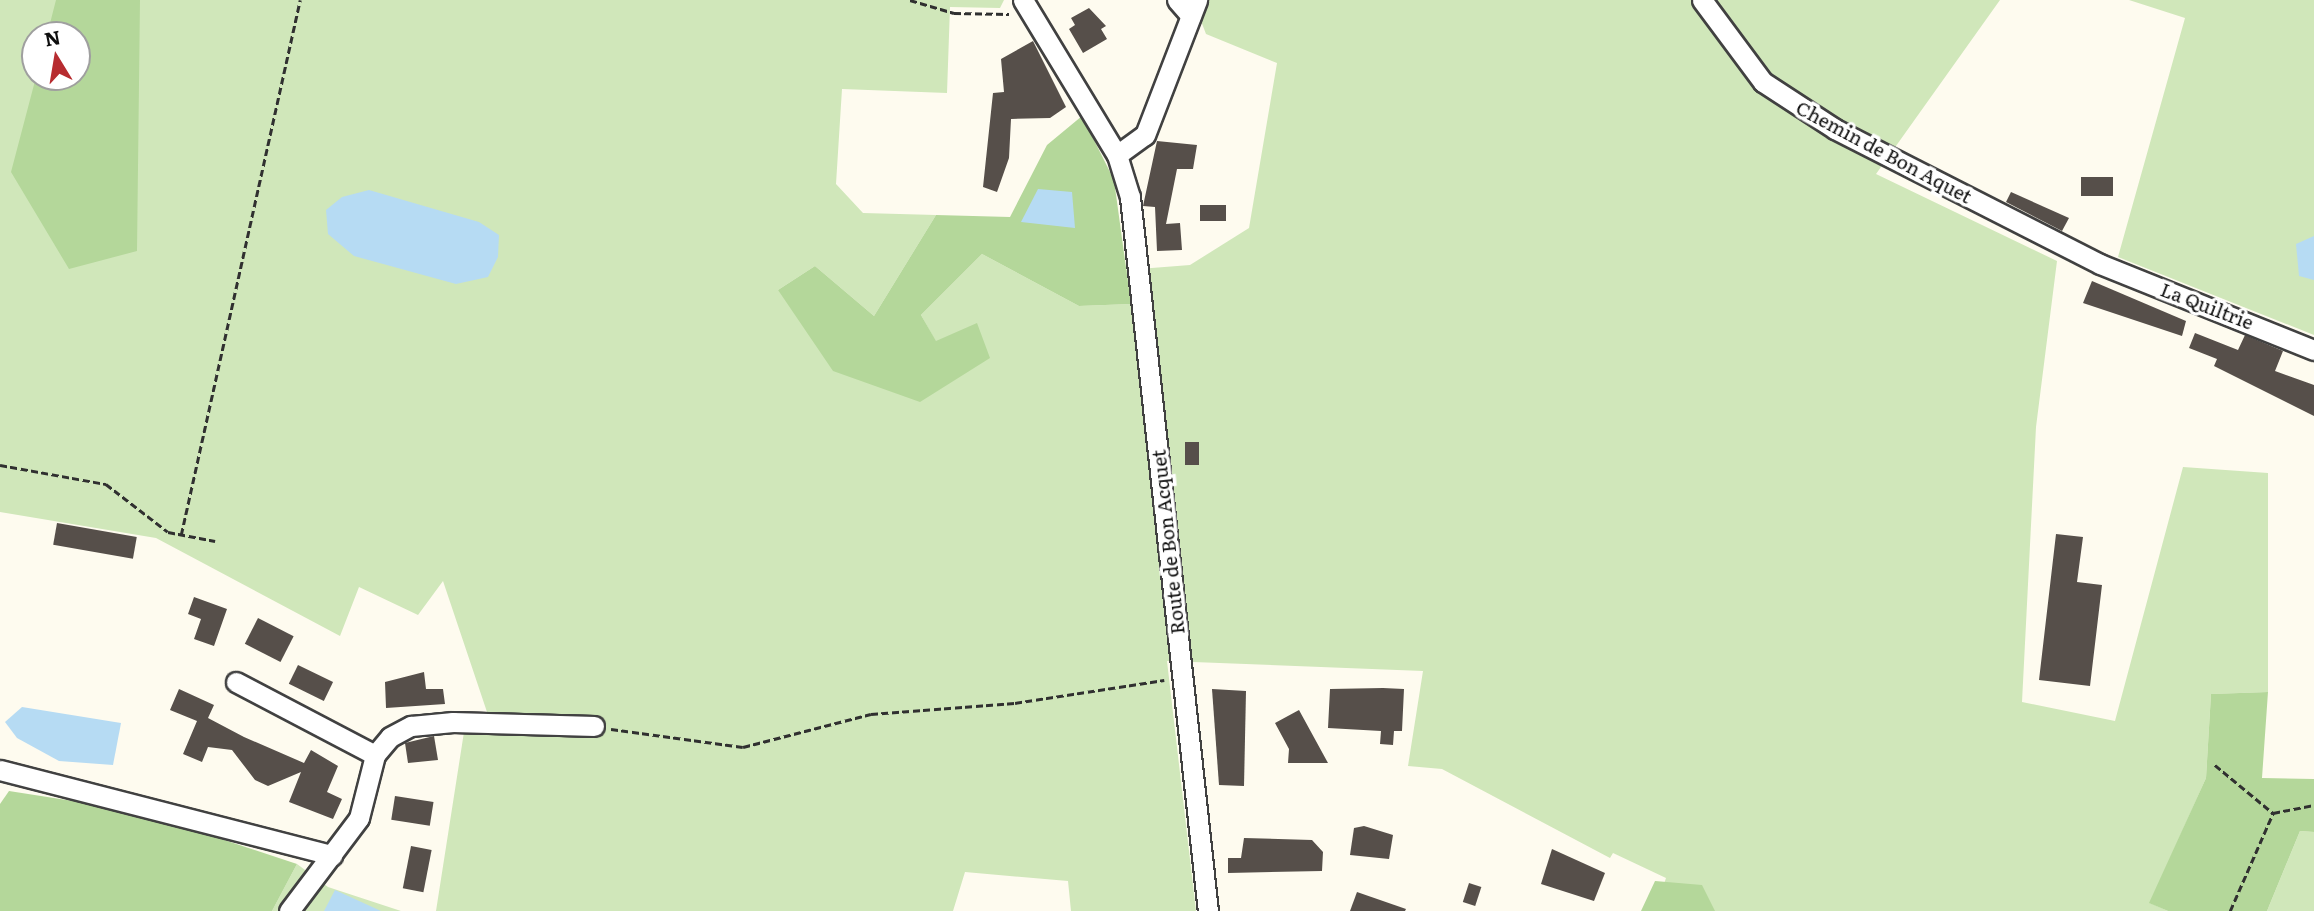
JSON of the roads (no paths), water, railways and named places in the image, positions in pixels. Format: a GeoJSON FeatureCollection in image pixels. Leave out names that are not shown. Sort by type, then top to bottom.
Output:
{"type":"FeatureCollection","features":[{"type":"Feature","properties":{"kind":"street"},"geometry":{"type":"LineString","coordinates":[[1118,155],[1145,135],[1194,8],[1177,0]]}},
{"type":"Feature","properties":{"kind":"street","name":"Chemin de Bon Aquet"},"geometry":{"type":"LineString","coordinates":[[1702,0],[1763,82],[1791,103],[2100,264]]}},
{"type":"Feature","properties":{"kind":"street","name":"Route de Bon Acquet"},"geometry":{"type":"LineString","coordinates":[[1027,7],[1118,155],[1125,174],[1208,911]]}},
{"type":"Feature","properties":{"kind":"street","name":"La Quiltrie"},"geometry":{"type":"LineString","coordinates":[[2100,264],[2314,350]]}},
{"type":"Feature","properties":{"kind":"street"},"geometry":{"type":"LineString","coordinates":[[236,682],[375,755]]}},
{"type":"Feature","properties":{"kind":"street"},"geometry":{"type":"LineString","coordinates":[[289,911],[359,818],[375,755],[411,726],[453,722],[594,726]]}},
{"type":"Feature","properties":{"kind":"street"},"geometry":{"type":"LineString","coordinates":[[0,770],[332,855]]}},
{"type":"Feature","properties":{"kind":"water"},"geometry":{"type":"Polygon","coordinates":[[[1038,189],[1072,192],[1075,228],[1021,222],[1038,189]]]}},
{"type":"Feature","properties":{"kind":"water"},"geometry":{"type":"Polygon","coordinates":[[[369,190],[479,222],[499,235],[498,257],[488,277],[456,284],[354,256],[328,234],[326,210],[342,197],[369,190]]]}},
{"type":"Feature","properties":{"kind":"water"},"geometry":{"type":"Polygon","coordinates":[[[2314,236],[2314,280],[2299,276],[2296,244],[2314,236]]]}},
{"type":"Feature","properties":{"kind":"water"},"geometry":{"type":"Polygon","coordinates":[[[22,707],[121,723],[113,765],[59,761],[17,738],[5,722],[22,707]]]}},
{"type":"Feature","properties":{"kind":"water"},"geometry":{"type":"Polygon","coordinates":[[[335,890],[381,911],[324,911],[335,890]]]}}]}
